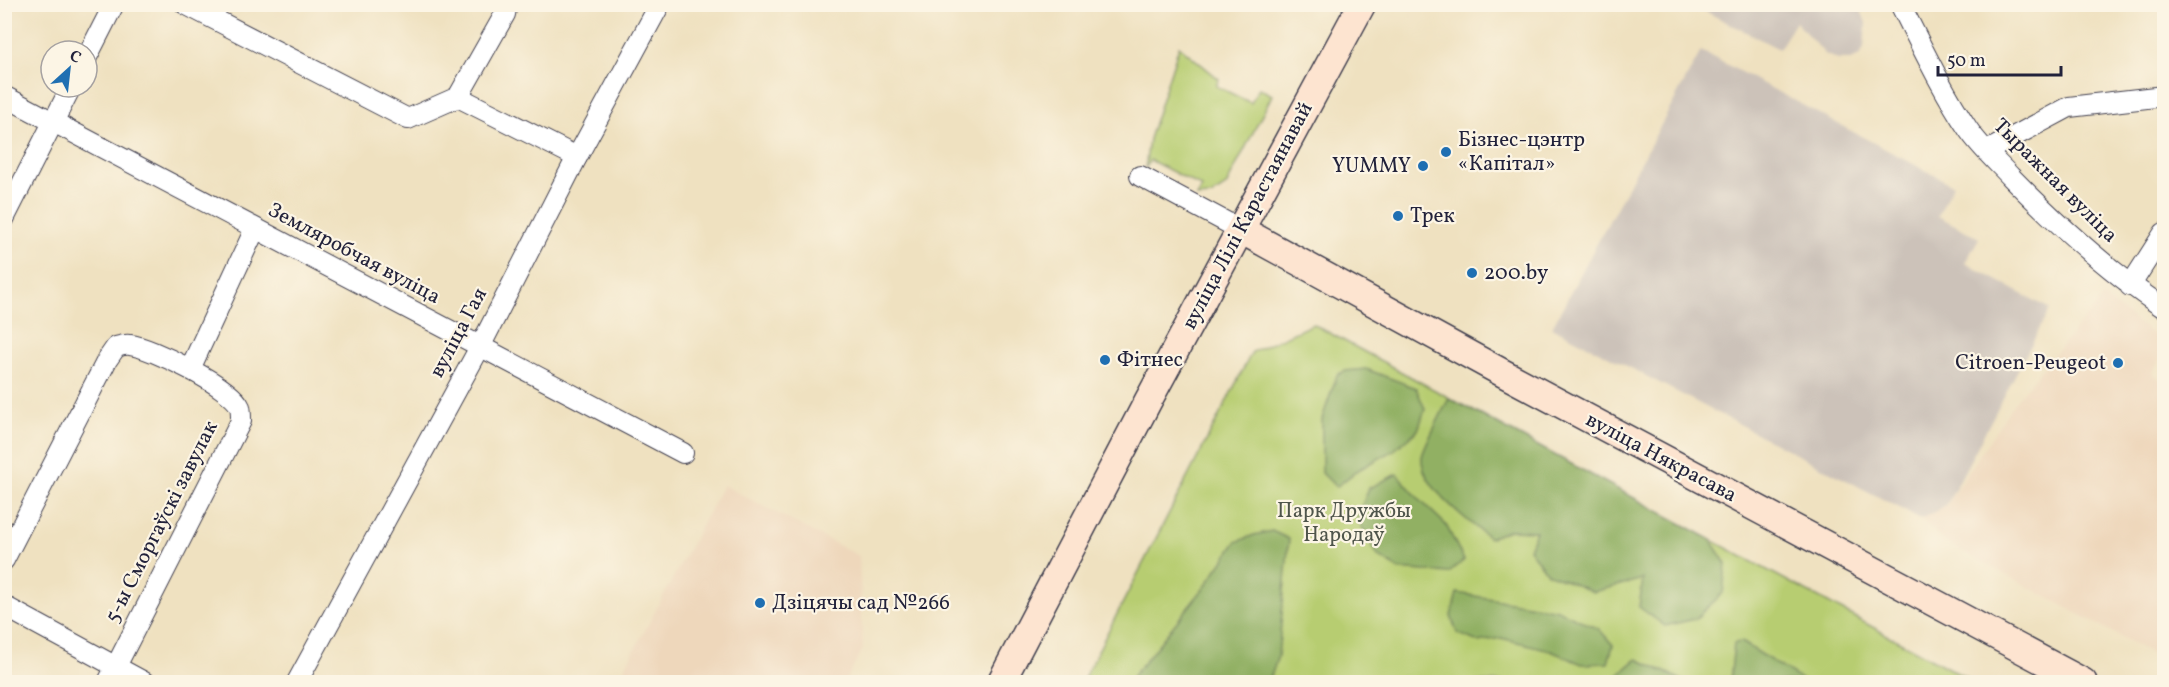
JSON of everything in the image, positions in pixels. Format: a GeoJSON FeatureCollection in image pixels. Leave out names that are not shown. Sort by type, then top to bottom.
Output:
{"type":"FeatureCollection","features":[{"type":"Feature","properties":{"kind":"main road","name":"вуліца Лілі Карастаянавай"},"geometry":{"type":"LineString","coordinates":[[1001,682],[1148,401],[1362,4]]}},
{"type":"Feature","properties":{"kind":"main road","name":"вуліца Някрасава"},"geometry":{"type":"LineString","coordinates":[[1241,230],[1501,372],[2083,682]]}},
{"type":"Feature","properties":{"kind":"street"},"geometry":{"type":"LineString","coordinates":[[96,39],[114,4]]}},
{"type":"Feature","properties":{"kind":"street"},"geometry":{"type":"LineString","coordinates":[[186,4],[408,119],[458,97],[505,14],[507,4]]}},
{"type":"Feature","properties":{"kind":"street","name":"вуліца Гая"},"geometry":{"type":"LineString","coordinates":[[297,682],[480,347],[577,157],[660,4]]}},
{"type":"Feature","properties":{"kind":"street","name":"Тыражная вуліца"},"geometry":{"type":"LineString","coordinates":[[1900,4],[1945,92],[1970,131],[1987,151],[2028,194],[2130,286],[2164,308]]}},
{"type":"Feature","properties":{"kind":"street","name":"Земляробчая вуліца"},"geometry":{"type":"LineString","coordinates":[[4,96],[682,453]]}},
{"type":"Feature","properties":{"kind":"street"},"geometry":{"type":"LineString","coordinates":[[1987,151],[2069,106],[2164,96]]}},
{"type":"Feature","properties":{"kind":"street"},"geometry":{"type":"LineString","coordinates":[[458,97],[577,157]]}},
{"type":"Feature","properties":{"kind":"street"},"geometry":{"type":"LineString","coordinates":[[4,219],[65,99]]}},
{"type":"Feature","properties":{"kind":"street"},"geometry":{"type":"LineString","coordinates":[[1140,176],[1241,230]]}},
{"type":"Feature","properties":{"kind":"street"},"geometry":{"type":"LineString","coordinates":[[190,369],[255,229]]}},
{"type":"Feature","properties":{"kind":"street"},"geometry":{"type":"LineString","coordinates":[[2130,286],[2164,233]]}},
{"type":"Feature","properties":{"kind":"street","name":"5-ы Сморгаўскі завулак"},"geometry":{"type":"LineString","coordinates":[[4,560],[107,360],[116,347],[128,344],[190,369],[233,398],[240,407],[241,421],[112,675]]}},
{"type":"Feature","properties":{"kind":"street"},"geometry":{"type":"LineString","coordinates":[[4,606],[112,675],[144,682]]}},
{"type":"Feature","properties":{"kind":"shaded area"},"geometry":{"type":"Polygon","coordinates":[[[1693,5],[1859,5],[1866,23],[1864,48],[1860,56],[1850,60],[1838,60],[1825,54],[1796,22],[1779,49],[1693,5]]]}},
{"type":"Feature","properties":{"kind":"shaded area"},"geometry":{"type":"Polygon","coordinates":[[[1701,51],[1953,185],[1938,216],[1979,238],[1965,263],[2050,309],[1946,506],[1921,519],[1552,327],[1701,51]]]}},
{"type":"Feature","properties":{"kind":"shaded area"},"geometry":{"type":"Polygon","coordinates":[[[2103,297],[2164,342],[2164,350],[2152,374],[2164,382],[2164,660],[1945,542],[1921,519],[1946,506],[2016,400],[2103,297]]]}},
{"type":"Feature","properties":{"kind":"shaded area","name":"Дзіцячы сад №266"},"geometry":{"type":"Polygon","coordinates":[[[723,485],[859,556],[863,649],[845,682],[617,682],[723,485]]]}},
{"type":"Feature","properties":{"kind":"green space"},"geometry":{"type":"Polygon","coordinates":[[[1179,46],[1219,79],[1216,86],[1251,103],[1259,88],[1272,95],[1226,186],[1211,196],[1197,197],[1202,187],[1150,160],[1145,169],[1149,139],[1179,46]]]}},
{"type":"Feature","properties":{"kind":"green space","name":"Парк Дружбы Народаў"},"geometry":{"type":"Polygon","coordinates":[[[1313,324],[1974,682],[1082,682],[1252,352],[1313,324]]]}},
{"type":"Feature","properties":{"kind":"green space"},"geometry":{"type":"Polygon","coordinates":[[[1366,369],[1416,388],[1425,409],[1418,430],[1393,451],[1358,470],[1336,487],[1322,473],[1322,419],[1337,375],[1345,371],[1366,369]]]}},
{"type":"Feature","properties":{"kind":"green space"},"geometry":{"type":"Polygon","coordinates":[[[1449,398],[1710,539],[1726,564],[1723,593],[1695,619],[1665,626],[1639,607],[1643,579],[1593,592],[1547,573],[1529,549],[1536,531],[1510,530],[1489,538],[1447,502],[1429,480],[1423,468],[1423,452],[1449,398]]]}},
{"type":"Feature","properties":{"kind":"green space"},"geometry":{"type":"Polygon","coordinates":[[[1397,474],[1446,525],[1464,560],[1449,573],[1398,569],[1378,556],[1357,518],[1369,488],[1397,474]]]}},
{"type":"Feature","properties":{"kind":"green space"},"geometry":{"type":"Polygon","coordinates":[[[1272,531],[1289,539],[1278,656],[1269,682],[1128,682],[1204,588],[1236,542],[1272,531]]]}},
{"type":"Feature","properties":{"kind":"green space"},"geometry":{"type":"Polygon","coordinates":[[[1457,593],[1558,610],[1599,629],[1613,645],[1608,663],[1582,664],[1546,649],[1501,638],[1478,642],[1457,633],[1451,616],[1457,593]]]}},
{"type":"Feature","properties":{"kind":"green space"},"geometry":{"type":"Polygon","coordinates":[[[1742,642],[1805,682],[1730,682],[1734,643],[1742,642]]]}},
{"type":"Feature","properties":{"kind":"green space"},"geometry":{"type":"Polygon","coordinates":[[[1637,659],[1686,682],[1610,682],[1637,659]]]}},
{"type":"Feature","properties":{"kind":"place","name":"Бізнес-цэнтр «Капітал»"},"geometry":{"type":"Point","coordinates":[1446,152]}},
{"type":"Feature","properties":{"kind":"place","name":"YUMMY"},"geometry":{"type":"Point","coordinates":[1423,166]}},
{"type":"Feature","properties":{"kind":"place","name":"Трек"},"geometry":{"type":"Point","coordinates":[1398,216]}},
{"type":"Feature","properties":{"kind":"place","name":"200.by"},"geometry":{"type":"Point","coordinates":[1472,273]}},
{"type":"Feature","properties":{"kind":"place","name":"Фітнес"},"geometry":{"type":"Point","coordinates":[1105,360]}},
{"type":"Feature","properties":{"kind":"place","name":"Citroen-Peugeot"},"geometry":{"type":"Point","coordinates":[2118,363]}},
{"type":"Feature","properties":{"kind":"place","name":"Дзіцячы сад №266"},"geometry":{"type":"Point","coordinates":[760,603]}}]}
